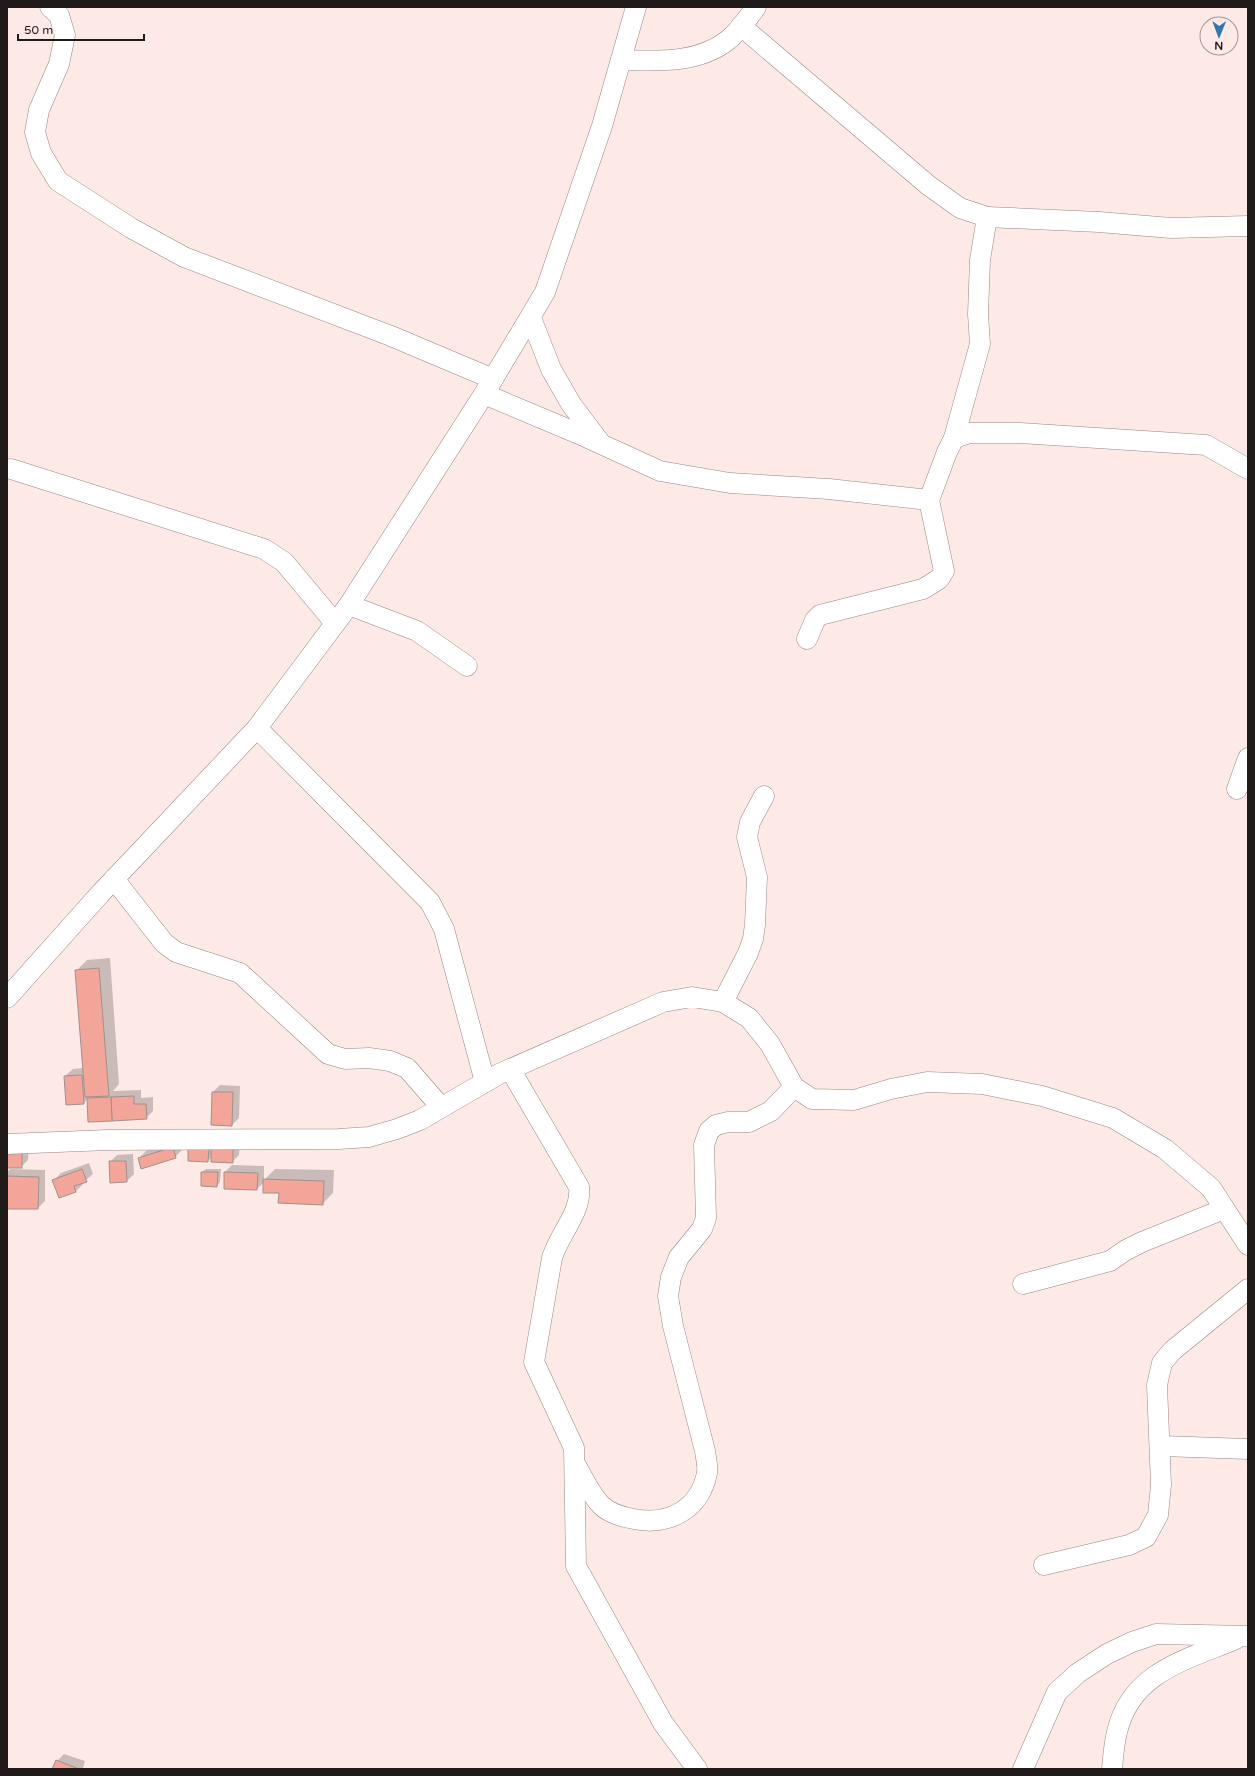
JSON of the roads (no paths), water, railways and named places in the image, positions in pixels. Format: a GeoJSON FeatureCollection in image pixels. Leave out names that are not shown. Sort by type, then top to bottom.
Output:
{"type":"FeatureCollection","features":[{"type":"Feature","properties":{"kind":"street"},"geometry":{"type":"LineString","coordinates":[[50,7],[59,15],[65,35],[59,64],[39,110],[35,132],[41,153],[58,181],[131,228],[184,257],[391,336],[601,445],[660,471],[730,483],[829,489],[929,500]]}},
{"type":"Feature","properties":{"kind":"street"},"geometry":{"type":"LineString","coordinates":[[7,998],[114,879],[257,728],[349,605],[488,387],[531,318],[545,292],[602,126],[636,7]]}},
{"type":"Feature","properties":{"kind":"street"},"geometry":{"type":"LineString","coordinates":[[621,60],[671,61],[708,50],[728,40],[756,7]]}},
{"type":"Feature","properties":{"kind":"street"},"geometry":{"type":"LineString","coordinates":[[741,26],[928,185],[960,208],[987,217],[1099,222],[1171,228],[1248,226]]}},
{"type":"Feature","properties":{"kind":"street"},"geometry":{"type":"LineString","coordinates":[[807,639],[814,620],[820,615],[923,589],[939,579],[944,571],[929,500],[946,452],[954,438],[980,344],[978,314],[980,260],[987,217]]}},
{"type":"Feature","properties":{"kind":"street"},"geometry":{"type":"LineString","coordinates":[[531,318],[551,369],[571,404],[601,445]]}},
{"type":"Feature","properties":{"kind":"street"},"geometry":{"type":"LineString","coordinates":[[954,438],[970,433],[1020,433],[1206,445],[1248,469]]}},
{"type":"Feature","properties":{"kind":"street"},"geometry":{"type":"LineString","coordinates":[[11,469],[264,549],[284,562],[336,623]]}},
{"type":"Feature","properties":{"kind":"street"},"geometry":{"type":"LineString","coordinates":[[349,605],[417,631],[467,666]]}},
{"type":"Feature","properties":{"kind":"street"},"geometry":{"type":"LineString","coordinates":[[257,728],[430,902],[444,929],[486,1082]]}},
{"type":"Feature","properties":{"kind":"street"},"geometry":{"type":"LineString","coordinates":[[1237,789],[1248,758]]}},
{"type":"Feature","properties":{"kind":"street"},"geometry":{"type":"LineString","coordinates":[[723,1002],[748,953],[755,925],[758,877],[747,836],[750,822],[764,796]]}},
{"type":"Feature","properties":{"kind":"street"},"geometry":{"type":"LineString","coordinates":[[114,879],[164,943],[176,952],[240,973],[328,1054],[345,1059],[369,1058],[390,1061],[407,1068],[441,1107]]}},
{"type":"Feature","properties":{"kind":"street"},"geometry":{"type":"LineString","coordinates":[[7,1144],[108,1140],[369,1137],[397,1129],[420,1120],[510,1070],[663,1002],[692,998],[723,1002],[750,1018],[770,1044],[794,1087],[812,1099],[833,1101],[854,1100],[892,1089],[927,1082],[982,1084],[1042,1096],[1113,1118],[1144,1135],[1165,1149],[1211,1188],[1248,1245]]}},
{"type":"Feature","properties":{"kind":"street"},"geometry":{"type":"LineString","coordinates":[[510,1070],[579,1187],[580,1197],[576,1209],[556,1244],[552,1258],[534,1362],[574,1448],[576,1566],[663,1723],[697,1769]]}},
{"type":"Feature","properties":{"kind":"street"},"geometry":{"type":"LineString","coordinates":[[575,1464],[601,1505],[618,1516],[640,1521],[661,1520],[677,1516],[690,1506],[700,1492],[707,1472],[706,1451],[673,1326],[668,1296],[672,1277],[679,1257],[702,1229],[706,1218],[704,1145],[709,1131],[716,1125],[728,1122],[749,1122],[772,1111],[794,1087]]}},
{"type":"Feature","properties":{"kind":"street"},"geometry":{"type":"LineString","coordinates":[[1023,1284],[1110,1260],[1142,1242],[1224,1209]]}},
{"type":"Feature","properties":{"kind":"street"},"geometry":{"type":"LineString","coordinates":[[1044,1565],[1129,1545],[1146,1537],[1158,1515],[1161,1485],[1161,1446],[1157,1385],[1162,1362],[1172,1351],[1248,1289]]}},
{"type":"Feature","properties":{"kind":"street"},"geometry":{"type":"LineString","coordinates":[[1161,1446],[1248,1448]]}},
{"type":"Feature","properties":{"kind":"street"},"geometry":{"type":"LineString","coordinates":[[1023,1769],[1057,1692],[1078,1673],[1107,1654],[1132,1642],[1156,1634],[1246,1636]]}},
{"type":"Feature","properties":{"kind":"street"},"geometry":{"type":"LineString","coordinates":[[1112,1769],[1117,1732],[1130,1700],[1146,1681],[1165,1668],[1246,1636]]}}]}
